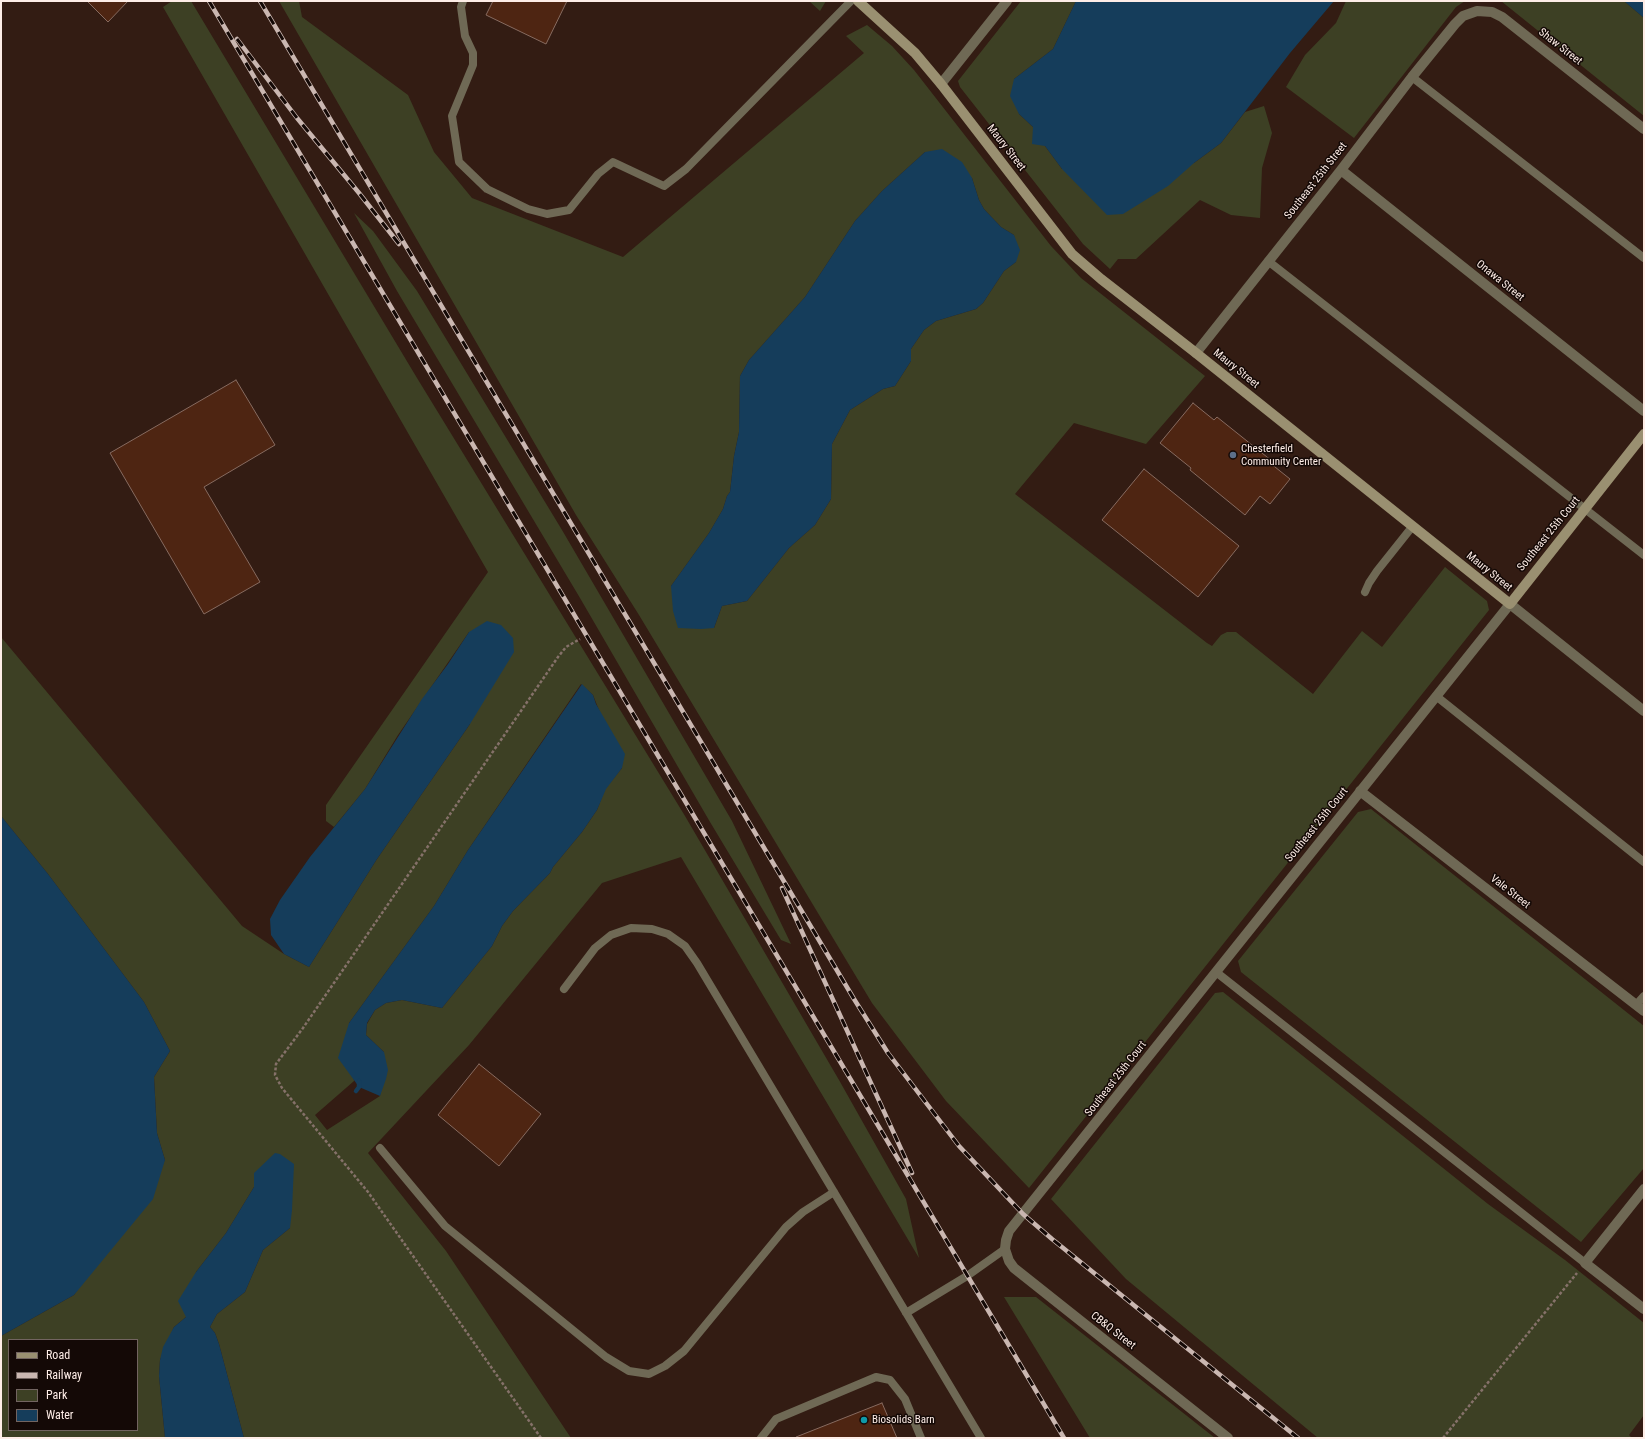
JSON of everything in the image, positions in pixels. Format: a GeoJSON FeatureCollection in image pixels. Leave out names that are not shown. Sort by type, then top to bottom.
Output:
{"type":"FeatureCollection","features":[{"type":"Feature","properties":{"kind":"main road","name":"Maury Street"},"geometry":{"type":"LineString","coordinates":[[858,1],[915,53],[941,84],[1072,254],[1101,280],[1196,353],[1510,604]]}},
{"type":"Feature","properties":{"kind":"main road","name":"Southeast 25th Court"},"geometry":{"type":"LineString","coordinates":[[1510,604],[1644,434]]}},
{"type":"Feature","properties":{"kind":"street"},"geometry":{"type":"LineString","coordinates":[[941,84],[1007,1]]}},
{"type":"Feature","properties":{"kind":"street","name":"Shaw Street"},"geometry":{"type":"LineString","coordinates":[[1455,24],[1463,16],[1477,11],[1492,12],[1502,17],[1644,129]]}},
{"type":"Feature","properties":{"kind":"street","name":"Southeast 25th Street"},"geometry":{"type":"LineString","coordinates":[[1196,353],[1455,24]]}},
{"type":"Feature","properties":{"kind":"street","name":"Onawa Street"},"geometry":{"type":"LineString","coordinates":[[1341,170],[1644,411]]}},
{"type":"Feature","properties":{"kind":"street","name":"Southeast 25th Court"},"geometry":{"type":"LineString","coordinates":[[1005,1249],[1009,1231],[1510,604]]}},
{"type":"Feature","properties":{"kind":"street","name":"Maury Street"},"geometry":{"type":"LineString","coordinates":[[1510,604],[1644,711]]}},
{"type":"Feature","properties":{"kind":"street","name":"Vale Street"},"geometry":{"type":"LineString","coordinates":[[1360,791],[1640,1008]]}},
{"type":"Feature","properties":{"kind":"street"},"geometry":{"type":"LineString","coordinates":[[1644,1189],[1585,1263],[1644,1309]]}},
{"type":"Feature","properties":{"kind":"street","name":"CB&Q Street"},"geometry":{"type":"LineString","coordinates":[[1005,1249],[1009,1261],[1014,1268],[1228,1438]]}},
{"type":"Feature","properties":{"kind":"lane"},"geometry":{"type":"LineString","coordinates":[[463,1],[461,7],[465,36],[473,53],[472,65],[452,116],[459,162],[487,189],[528,209],[547,214],[569,210],[598,174],[613,162],[664,186],[686,169],[851,1]]}},
{"type":"Feature","properties":{"kind":"lane"},"geometry":{"type":"LineString","coordinates":[[1412,77],[1644,258]]}},
{"type":"Feature","properties":{"kind":"lane"},"geometry":{"type":"LineString","coordinates":[[1268,262],[1644,555]]}},
{"type":"Feature","properties":{"kind":"lane"},"geometry":{"type":"LineString","coordinates":[[1365,592],[1377,571],[1412,527]]}},
{"type":"Feature","properties":{"kind":"lane"},"geometry":{"type":"LineString","coordinates":[[1436,696],[1644,862]]}},
{"type":"Feature","properties":{"kind":"lane"},"geometry":{"type":"LineString","coordinates":[[564,989],[595,948],[611,935],[631,928],[652,929],[668,934],[685,946],[981,1438]]}},
{"type":"Feature","properties":{"kind":"lane"},"geometry":{"type":"LineString","coordinates":[[1216,972],[1585,1263]]}},
{"type":"Feature","properties":{"kind":"lane"},"geometry":{"type":"LineString","coordinates":[[1640,1008],[1644,996]]}},
{"type":"Feature","properties":{"kind":"lane"},"geometry":{"type":"LineString","coordinates":[[380,1148],[446,1226],[606,1357],[630,1371],[649,1374],[665,1366],[684,1351],[786,1227],[803,1212],[834,1192]]}},
{"type":"Feature","properties":{"kind":"lane"},"geometry":{"type":"LineString","coordinates":[[906,1313],[967,1276],[1005,1249]]}},
{"type":"Feature","properties":{"kind":"lane"},"geometry":{"type":"LineString","coordinates":[[761,1438],[776,1419],[876,1377],[890,1380],[906,1399],[921,1438]]}},
{"type":"Feature","properties":{"kind":"path"},"geometry":{"type":"LineString","coordinates":[[541,1438],[368,1192],[282,1088],[275,1075],[276,1064],[303,1028],[558,657],[566,647],[580,640]]}},
{"type":"Feature","properties":{"kind":"path"},"geometry":{"type":"LineString","coordinates":[[1443,1438],[1585,1263]]}},
{"type":"Feature","properties":{"kind":"green space"},"geometry":{"type":"Polygon","coordinates":[[[172,1],[191,1],[417,378],[685,816],[839,1080],[906,1199],[919,1258],[681,857],[602,883],[469,1045],[368,1153],[446,1251],[571,1438],[244,1438],[219,1344],[215,1333],[210,1327],[217,1314],[245,1292],[263,1250],[290,1228],[255,1173],[254,1187],[226,1233],[196,1272],[186,1317],[174,1327],[160,1360],[159,1376],[165,1438],[1,1438],[1,1336],[74,1295],[165,1160],[157,1133],[154,1077],[170,1051],[144,1002],[48,874],[1,816],[1,637],[242,926],[284,954],[309,967],[377,859],[470,724],[469,632],[398,735],[365,789],[334,827],[326,821],[326,805],[488,572],[163,7],[172,1]],[[581,684],[468,850],[434,906],[349,1023],[354,1081],[315,1115],[327,1130],[380,1096],[384,1052],[366,1035],[367,1024],[375,1010],[386,1003],[402,1000],[442,1008],[492,946],[502,926],[513,911],[550,873],[597,810],[605,789],[622,768],[593,695],[581,684]]]}},
{"type":"Feature","properties":{"kind":"green space"},"geometry":{"type":"Polygon","coordinates":[[[279,1],[299,1],[302,17],[408,95],[434,152],[472,198],[623,257],[864,53],[846,36],[867,25],[892,46],[914,70],[1051,246],[1081,278],[1205,376],[1146,444],[1074,423],[1015,494],[1207,643],[1212,646],[1221,635],[1227,632],[1236,632],[1313,694],[1362,631],[1382,647],[1445,567],[1487,601],[1489,610],[1029,1188],[946,1101],[872,1003],[639,615],[576,515],[279,1]],[[925,152],[882,191],[855,221],[805,297],[749,360],[740,376],[739,432],[734,456],[730,492],[727,496],[723,509],[709,533],[671,586],[714,628],[722,606],[747,601],[789,548],[815,525],[831,499],[832,444],[850,410],[883,389],[895,386],[911,361],[911,349],[924,330],[936,321],[976,309],[983,303],[1004,271],[1016,262],[1014,235],[1001,227],[984,209],[979,200],[972,178],[925,152]]]}},
{"type":"Feature","properties":{"kind":"green space"},"geometry":{"type":"Polygon","coordinates":[[[809,1],[826,1],[820,11],[809,1]]]}},
{"type":"Feature","properties":{"kind":"green space"},"geometry":{"type":"Polygon","coordinates":[[[1021,1],[1076,1],[1053,49],[1014,79],[1019,114],[1033,127],[1062,169],[1194,163],[1221,143],[1245,112],[1264,106],[1272,133],[1262,168],[1260,218],[1231,215],[1200,200],[1136,259],[1118,259],[1110,269],[1083,244],[960,87],[958,81],[1021,1]]]}},
{"type":"Feature","properties":{"kind":"green space"},"geometry":{"type":"Polygon","coordinates":[[[1346,1],[1465,1],[1456,7],[1354,138],[1286,87],[1305,55],[1336,23],[1346,1]]]}},
{"type":"Feature","properties":{"kind":"green space"},"geometry":{"type":"Polygon","coordinates":[[[1501,1],[1624,1],[1644,18],[1644,116],[1501,1]]]}},
{"type":"Feature","properties":{"kind":"green space"},"geometry":{"type":"Polygon","coordinates":[[[354,213],[373,231],[417,291],[562,530],[732,821],[791,944],[781,940],[710,822],[580,598],[397,291],[354,213]]]}},
{"type":"Feature","properties":{"kind":"green space"},"geometry":{"type":"Polygon","coordinates":[[[1371,809],[1644,1026],[1644,1168],[1581,1242],[1241,972],[1238,961],[1358,812],[1371,809]]]}},
{"type":"Feature","properties":{"kind":"green space"},"geometry":{"type":"Polygon","coordinates":[[[1223,992],[1488,1204],[1565,1260],[1644,1323],[1644,1415],[1629,1435],[1632,1438],[1318,1438],[1126,1279],[1051,1199],[1215,993],[1223,992]]]}},
{"type":"Feature","properties":{"kind":"green space"},"geometry":{"type":"Polygon","coordinates":[[[1004,1297],[1036,1297],[1215,1438],[1090,1438],[1004,1297]]]}},
{"type":"Feature","properties":{"kind":"water"},"geometry":{"type":"Polygon","coordinates":[[[1076,1],[1334,1],[1290,53],[1221,143],[1194,163],[1168,186],[1123,214],[1107,215],[1062,169],[1045,146],[1032,144],[1033,127],[1019,114],[1010,96],[1014,79],[1053,49],[1076,1]]]}},
{"type":"Feature","properties":{"kind":"water"},"geometry":{"type":"Polygon","coordinates":[[[1624,1],[1644,1],[1644,18],[1624,1]]]}},
{"type":"Feature","properties":{"kind":"water"},"geometry":{"type":"Polygon","coordinates":[[[942,149],[962,162],[972,178],[979,200],[984,209],[1001,227],[1014,235],[1020,250],[1016,262],[1004,271],[983,303],[976,309],[936,321],[924,330],[911,349],[911,361],[895,386],[883,389],[850,410],[832,444],[831,499],[815,525],[789,548],[747,601],[722,606],[714,628],[678,628],[673,611],[671,586],[709,533],[723,509],[727,496],[730,492],[734,456],[739,432],[740,376],[749,360],[805,297],[855,221],[882,191],[925,152],[942,149]]]}},
{"type":"Feature","properties":{"kind":"water"},"geometry":{"type":"Polygon","coordinates":[[[487,621],[501,625],[513,638],[514,652],[470,724],[377,859],[309,967],[284,954],[271,935],[270,919],[280,900],[310,857],[365,789],[422,699],[469,632],[487,621]]]}},
{"type":"Feature","properties":{"kind":"water"},"geometry":{"type":"Polygon","coordinates":[[[582,684],[593,695],[596,704],[625,754],[622,768],[606,789],[597,810],[582,832],[553,867],[550,873],[513,911],[502,926],[492,946],[442,1008],[402,1000],[386,1003],[375,1010],[367,1023],[366,1035],[384,1052],[388,1070],[380,1096],[359,1087],[338,1058],[349,1023],[434,906],[468,850],[582,684]]]}},
{"type":"Feature","properties":{"kind":"water"},"geometry":{"type":"Polygon","coordinates":[[[1,816],[48,874],[144,1002],[170,1051],[154,1077],[157,1133],[165,1160],[153,1199],[74,1295],[1,1336],[1,816]]]}},
{"type":"Feature","properties":{"kind":"water"},"geometry":{"type":"Polygon","coordinates":[[[275,1153],[280,1154],[294,1164],[290,1228],[263,1250],[245,1292],[217,1314],[210,1327],[215,1333],[219,1344],[244,1438],[165,1438],[159,1376],[160,1360],[163,1347],[174,1327],[186,1317],[178,1301],[196,1272],[226,1233],[254,1187],[254,1173],[275,1153]]]}},
{"type":"Feature","properties":{"kind":"building"},"geometry":{"type":"Polygon","coordinates":[[[87,1],[128,1],[108,22],[87,1]]]}},
{"type":"Feature","properties":{"kind":"building"},"geometry":{"type":"Polygon","coordinates":[[[493,1],[567,1],[546,44],[486,15],[493,1]]]}},
{"type":"Feature","properties":{"kind":"building"},"geometry":{"type":"Polygon","coordinates":[[[236,380],[275,445],[204,487],[260,582],[204,614],[110,453],[236,380]]]}},
{"type":"Feature","properties":{"kind":"building","name":"Chesterfield Community Center"},"geometry":{"type":"Polygon","coordinates":[[[1193,403],[1214,420],[1217,417],[1272,461],[1270,463],[1290,479],[1270,504],[1260,496],[1245,515],[1190,470],[1191,468],[1160,443],[1193,403]]]}},
{"type":"Feature","properties":{"kind":"building"},"geometry":{"type":"Polygon","coordinates":[[[1144,469],[1239,546],[1198,597],[1102,520],[1144,469]]]}},
{"type":"Feature","properties":{"kind":"building"},"geometry":{"type":"Polygon","coordinates":[[[479,1064],[541,1114],[499,1166],[438,1115],[479,1064]]]}},
{"type":"Feature","properties":{"kind":"building","name":"Biosolids Barn"},"geometry":{"type":"Polygon","coordinates":[[[882,1403],[897,1438],[796,1438],[796,1437],[882,1403]]]}},
{"type":"Feature","properties":{"kind":"waterway"},"geometry":{"type":"LineString","coordinates":[[356,1091],[359,1087],[359,1081]]}},
{"type":"Feature","properties":{"kind":"railway"},"geometry":{"type":"LineString","coordinates":[[209,1],[1064,1438]]}},
{"type":"Feature","properties":{"kind":"railway"},"geometry":{"type":"LineString","coordinates":[[260,1],[854,999],[888,1053],[959,1146],[1023,1214],[1298,1438]]}},
{"type":"Feature","properties":{"kind":"railway"},"geometry":{"type":"LineString","coordinates":[[237,39],[297,118],[399,244]]}},
{"type":"Feature","properties":{"kind":"railway"},"geometry":{"type":"LineString","coordinates":[[782,888],[912,1173]]}},
{"type":"Feature","properties":{"kind":"place","name":"Chesterfield Community Center"},"geometry":{"type":"Point","coordinates":[1233,455]}},
{"type":"Feature","properties":{"kind":"place","name":"Biosolids Barn"},"geometry":{"type":"Point","coordinates":[864,1420]}}]}
